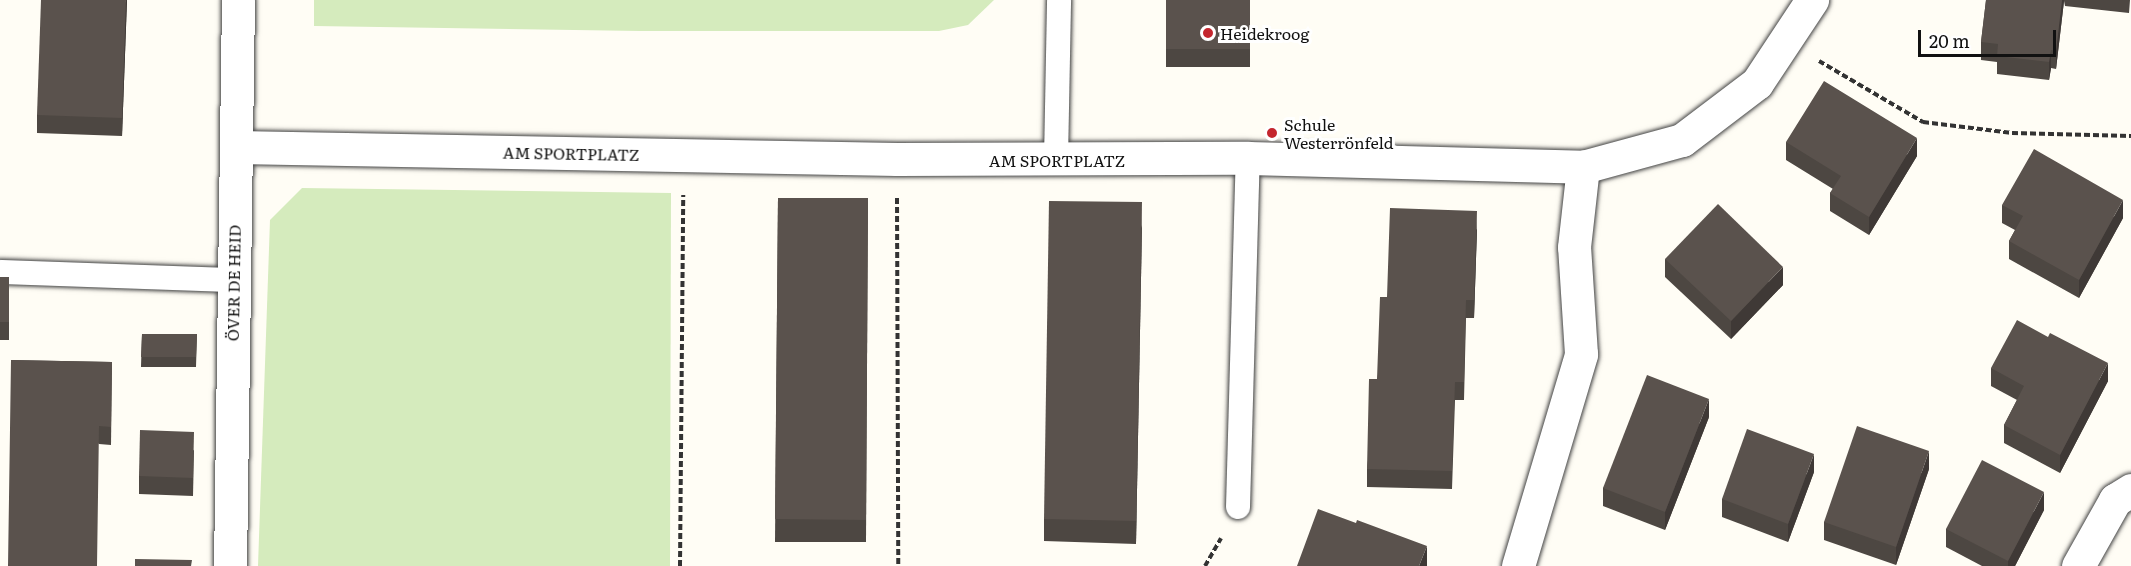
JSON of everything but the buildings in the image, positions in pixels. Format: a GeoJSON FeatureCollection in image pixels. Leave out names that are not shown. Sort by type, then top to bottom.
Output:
{"type":"FeatureCollection","features":[{"type":"Feature","properties":{"kind":"street","name":"ÖVER DE HEID"},"geometry":{"type":"LineString","coordinates":[[230,566],[232,280],[238,0]]}},
{"type":"Feature","properties":{"kind":"street","name":"AM SPORTPLATZ"},"geometry":{"type":"LineString","coordinates":[[236,147],[897,159],[1248,158],[1584,167],[1682,140],[1757,83],[1812,0]]}},
{"type":"Feature","properties":{"kind":"street"},"geometry":{"type":"LineString","coordinates":[[1518,566],[1581,354],[1574,247],[1584,167]]}},
{"type":"Feature","properties":{"kind":"street"},"geometry":{"type":"LineString","coordinates":[[2078,566],[2115,500],[2131,490]]}},
{"type":"Feature","properties":{"kind":"lane"},"geometry":{"type":"LineString","coordinates":[[1056,160],[1059,0]]}},
{"type":"Feature","properties":{"kind":"lane"},"geometry":{"type":"LineString","coordinates":[[1238,507],[1248,158]]}},
{"type":"Feature","properties":{"kind":"lane"},"geometry":{"type":"LineString","coordinates":[[0,272],[232,280]]}},
{"type":"Feature","properties":{"kind":"path"},"geometry":{"type":"LineString","coordinates":[[1785,41],[1923,122],[2012,133],[2131,136]]}},
{"type":"Feature","properties":{"kind":"path"},"geometry":{"type":"LineString","coordinates":[[681,566],[683,155]]}},
{"type":"Feature","properties":{"kind":"path"},"geometry":{"type":"LineString","coordinates":[[897,159],[898,566]]}},
{"type":"Feature","properties":{"kind":"green space"},"geometry":{"type":"Polygon","coordinates":[[[314,0],[994,0],[968,25],[939,31],[640,31],[314,26],[314,0]]]}},
{"type":"Feature","properties":{"kind":"green space"},"geometry":{"type":"Polygon","coordinates":[[[302,188],[671,193],[670,566],[258,566],[270,220],[302,188]]]}},
{"type":"Feature","properties":{"kind":"place","name":"Heidekroog"},"geometry":{"type":"Point","coordinates":[1208,33]}},
{"type":"Feature","properties":{"kind":"place","name":"Schule Westerrönfeld"},"geometry":{"type":"Point","coordinates":[1272,133]}}]}
